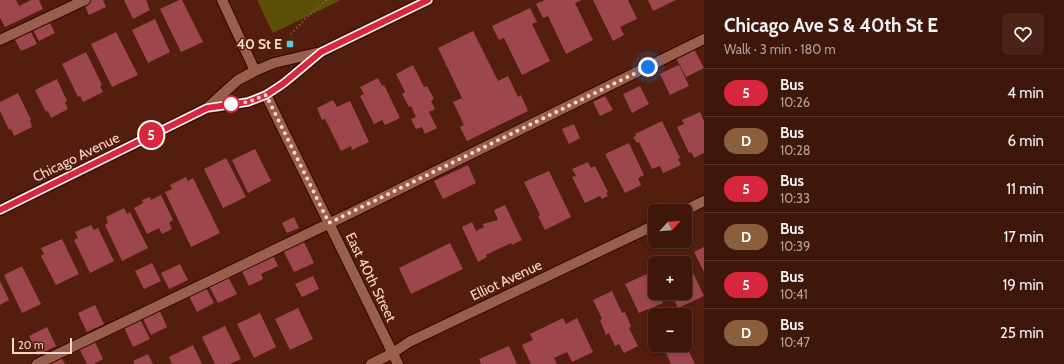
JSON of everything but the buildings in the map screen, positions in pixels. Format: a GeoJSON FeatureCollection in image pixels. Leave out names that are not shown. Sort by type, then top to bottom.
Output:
{"type":"FeatureCollection","features":[{"type":"Feature","properties":{"kind":"street"},"geometry":{"type":"LineString","coordinates":[[0,40],[85,0]]}},
{"type":"Feature","properties":{"kind":"street"},"geometry":{"type":"LineString","coordinates":[[222,0],[255,71]]}},
{"type":"Feature","properties":{"kind":"street","name":"Chicago Avenue"},"geometry":{"type":"LineString","coordinates":[[0,210],[207,108],[238,80],[255,71],[274,63],[321,52],[428,0]]}},
{"type":"Feature","properties":{"kind":"street"},"geometry":{"type":"LineString","coordinates":[[37,364],[704,39]]}},
{"type":"Feature","properties":{"kind":"street","name":"Chicago Avenue"},"geometry":{"type":"LineString","coordinates":[[207,108],[248,102],[266,95],[284,83],[321,52]]}},
{"type":"Feature","properties":{"kind":"street","name":"East 40th Street"},"geometry":{"type":"LineString","coordinates":[[266,95],[398,364]]}},
{"type":"Feature","properties":{"kind":"street"},"geometry":{"type":"LineString","coordinates":[[692,207],[704,202]]}},
{"type":"Feature","properties":{"kind":"street","name":"Elliot Avenue"},"geometry":{"type":"LineString","coordinates":[[371,364],[393,353],[409,342],[648,228]]}},
{"type":"Feature","properties":{"kind":"path"},"geometry":{"type":"LineString","coordinates":[[291,34],[308,16],[327,0]]}},
{"type":"Feature","properties":{"kind":"shaded area"},"geometry":{"type":"Polygon","coordinates":[[[257,0],[341,0],[273,33],[257,0]]]}},
{"type":"Feature","properties":{"kind":"bus line","name":"5"},"geometry":{"type":"LineString","coordinates":[[0,210],[207,108],[248,102],[266,95],[284,83],[321,52],[428,0]]}},
{"type":"Feature","properties":{"kind":"place","name":"40 St E"},"geometry":{"type":"Point","coordinates":[290,44]}},
{"type":"Feature","properties":{"kind":"route"},"geometry":{"type":"LineString","coordinates":[[231,104],[248,102],[266,95],[329,223],[648,67]]}}]}
